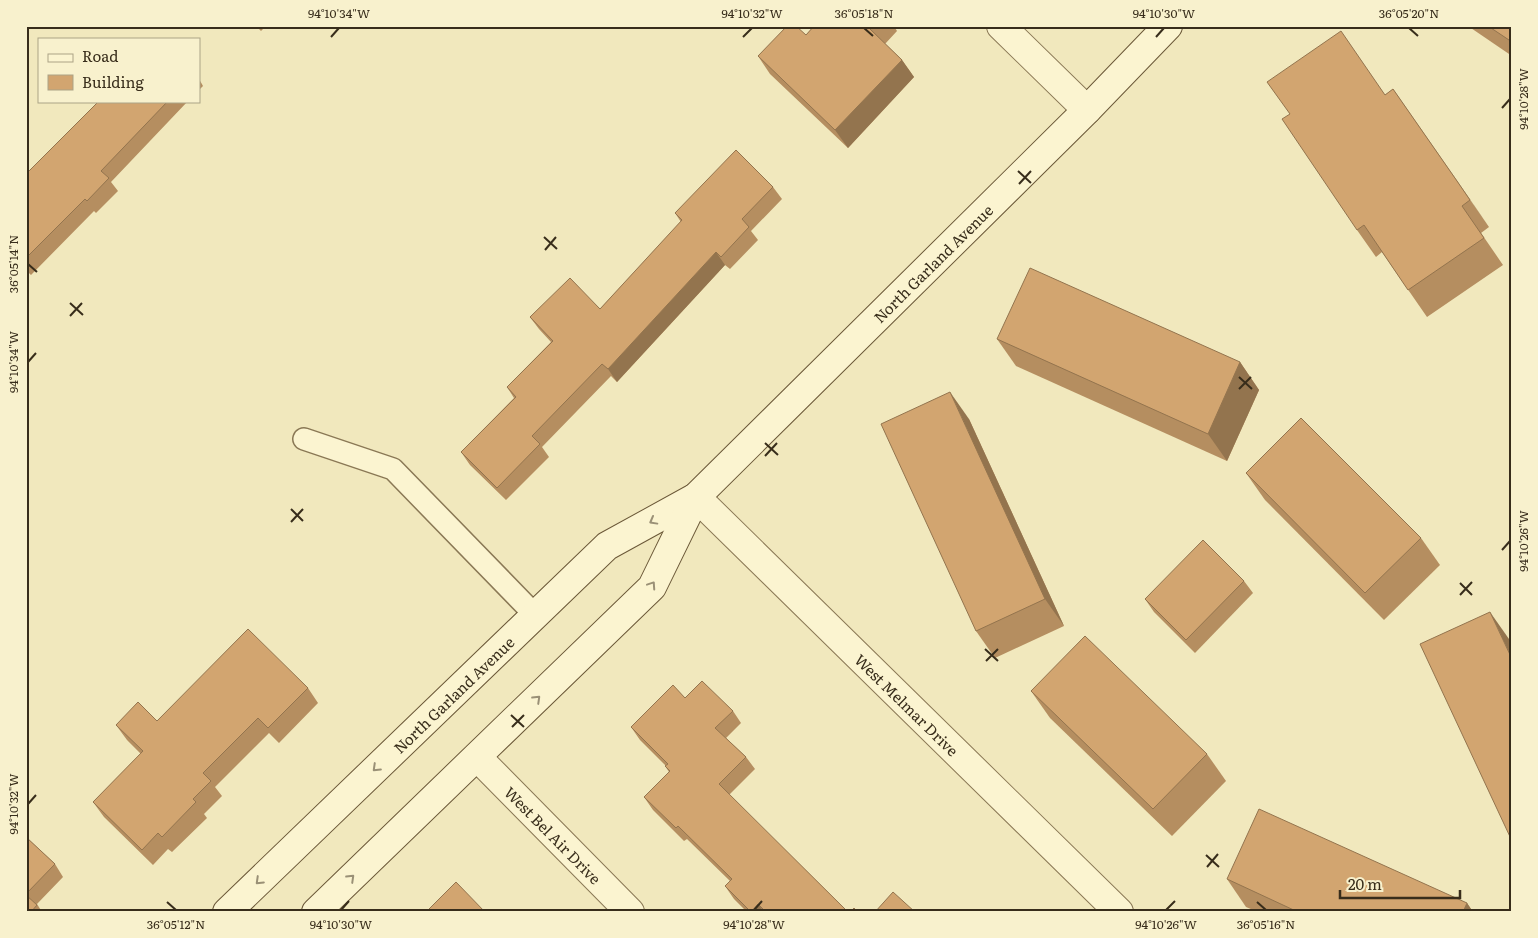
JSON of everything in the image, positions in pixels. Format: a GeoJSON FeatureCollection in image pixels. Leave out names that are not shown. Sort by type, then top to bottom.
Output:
{"type":"FeatureCollection","features":[{"type":"Feature","properties":{"kind":"main road"},"geometry":{"type":"LineString","coordinates":[[1001,26],[1087,110]]}},
{"type":"Feature","properties":{"kind":"main road","name":"North Garland Avenue"},"geometry":{"type":"LineString","coordinates":[[227,912],[607,546],[696,498],[1087,110],[1168,26]]}},
{"type":"Feature","properties":{"kind":"main road","name":"North Garland Avenue"},"geometry":{"type":"LineString","coordinates":[[316,912],[652,587],[696,498]]}},
{"type":"Feature","properties":{"kind":"main road","name":"West Melmar Drive"},"geometry":{"type":"LineString","coordinates":[[696,498],[1119,912]]}},
{"type":"Feature","properties":{"kind":"main road","name":"West Bel Air Drive"},"geometry":{"type":"LineString","coordinates":[[477,757],[630,912]]}},
{"type":"Feature","properties":{"kind":"lane"},"geometry":{"type":"LineString","coordinates":[[304,439],[393,469],[535,615]]}},
{"type":"Feature","properties":{"kind":"building"},"geometry":{"type":"Polygon","coordinates":[[[787,26],[796,26],[806,35],[814,26],[872,26],[870,29],[902,60],[835,130],[758,56],[787,26]]]}},
{"type":"Feature","properties":{"kind":"building"},"geometry":{"type":"Polygon","coordinates":[[[1488,26],[1512,26],[1512,42],[1488,26]]]}},
{"type":"Feature","properties":{"kind":"building"},"geometry":{"type":"Polygon","coordinates":[[[1341,31],[1385,95],[1393,89],[1457,181],[1470,200],[1462,206],[1484,238],[1408,290],[1364,225],[1357,230],[1282,119],[1290,114],[1267,82],[1341,31]]]}},
{"type":"Feature","properties":{"kind":"building"},"geometry":{"type":"Polygon","coordinates":[[[98,102],[167,102],[101,171],[109,178],[87,201],[85,199],[26,258],[26,174],[98,102]]]}},
{"type":"Feature","properties":{"kind":"building"},"geometry":{"type":"Polygon","coordinates":[[[736,150],[773,187],[742,219],[749,227],[721,257],[716,252],[608,369],[602,364],[532,436],[540,444],[497,488],[461,452],[516,397],[507,387],[553,341],[530,317],[570,278],[600,309],[682,220],[675,213],[736,150]]]}},
{"type":"Feature","properties":{"kind":"building"},"geometry":{"type":"Polygon","coordinates":[[[1030,268],[1240,362],[1208,434],[997,339],[1030,268]]]}},
{"type":"Feature","properties":{"kind":"building"},"geometry":{"type":"Polygon","coordinates":[[[950,392],[1045,599],[976,631],[881,424],[950,392]]]}},
{"type":"Feature","properties":{"kind":"building"},"geometry":{"type":"Polygon","coordinates":[[[1301,418],[1421,538],[1365,593],[1246,473],[1301,418]]]}},
{"type":"Feature","properties":{"kind":"building"},"geometry":{"type":"Polygon","coordinates":[[[1203,540],[1244,581],[1186,640],[1145,599],[1203,540]]]}},
{"type":"Feature","properties":{"kind":"building"},"geometry":{"type":"Polygon","coordinates":[[[1490,612],[1512,659],[1512,841],[1420,644],[1490,612]]]}},
{"type":"Feature","properties":{"kind":"building"},"geometry":{"type":"Polygon","coordinates":[[[248,629],[308,688],[268,728],[258,718],[203,773],[211,781],[193,799],[196,802],[162,837],[158,833],[142,850],[93,802],[143,751],[116,725],[138,702],[157,721],[248,629]]]}},
{"type":"Feature","properties":{"kind":"building"},"geometry":{"type":"Polygon","coordinates":[[[1085,636],[1207,754],[1153,809],[1031,691],[1085,636]]]}},
{"type":"Feature","properties":{"kind":"building"},"geometry":{"type":"Polygon","coordinates":[[[702,681],[733,711],[715,728],[746,757],[719,784],[848,912],[766,912],[758,904],[751,912],[725,886],[732,879],[678,826],[676,828],[644,797],[670,771],[665,766],[668,764],[631,727],[673,685],[685,698],[702,681]]]}},
{"type":"Feature","properties":{"kind":"building"},"geometry":{"type":"Polygon","coordinates":[[[1259,809],[1467,903],[1463,912],[1298,912],[1227,879],[1259,809]]]}},
{"type":"Feature","properties":{"kind":"building"},"geometry":{"type":"Polygon","coordinates":[[[26,837],[55,864],[26,894],[26,837]]]}},
{"type":"Feature","properties":{"kind":"building"},"geometry":{"type":"Polygon","coordinates":[[[456,882],[485,912],[426,912],[456,882]]]}},
{"type":"Feature","properties":{"kind":"building"},"geometry":{"type":"Polygon","coordinates":[[[893,892],[915,912],[875,912],[893,892]]]}},
{"type":"Feature","properties":{"kind":"building"},"geometry":{"type":"Polygon","coordinates":[[[26,895],[37,905],[31,912],[26,912],[26,895]]]}},
{"type":"Feature","properties":{"kind":"building"},"geometry":{"type":"Polygon","coordinates":[[[854,908],[858,912],[850,912],[854,908]]]}}]}
